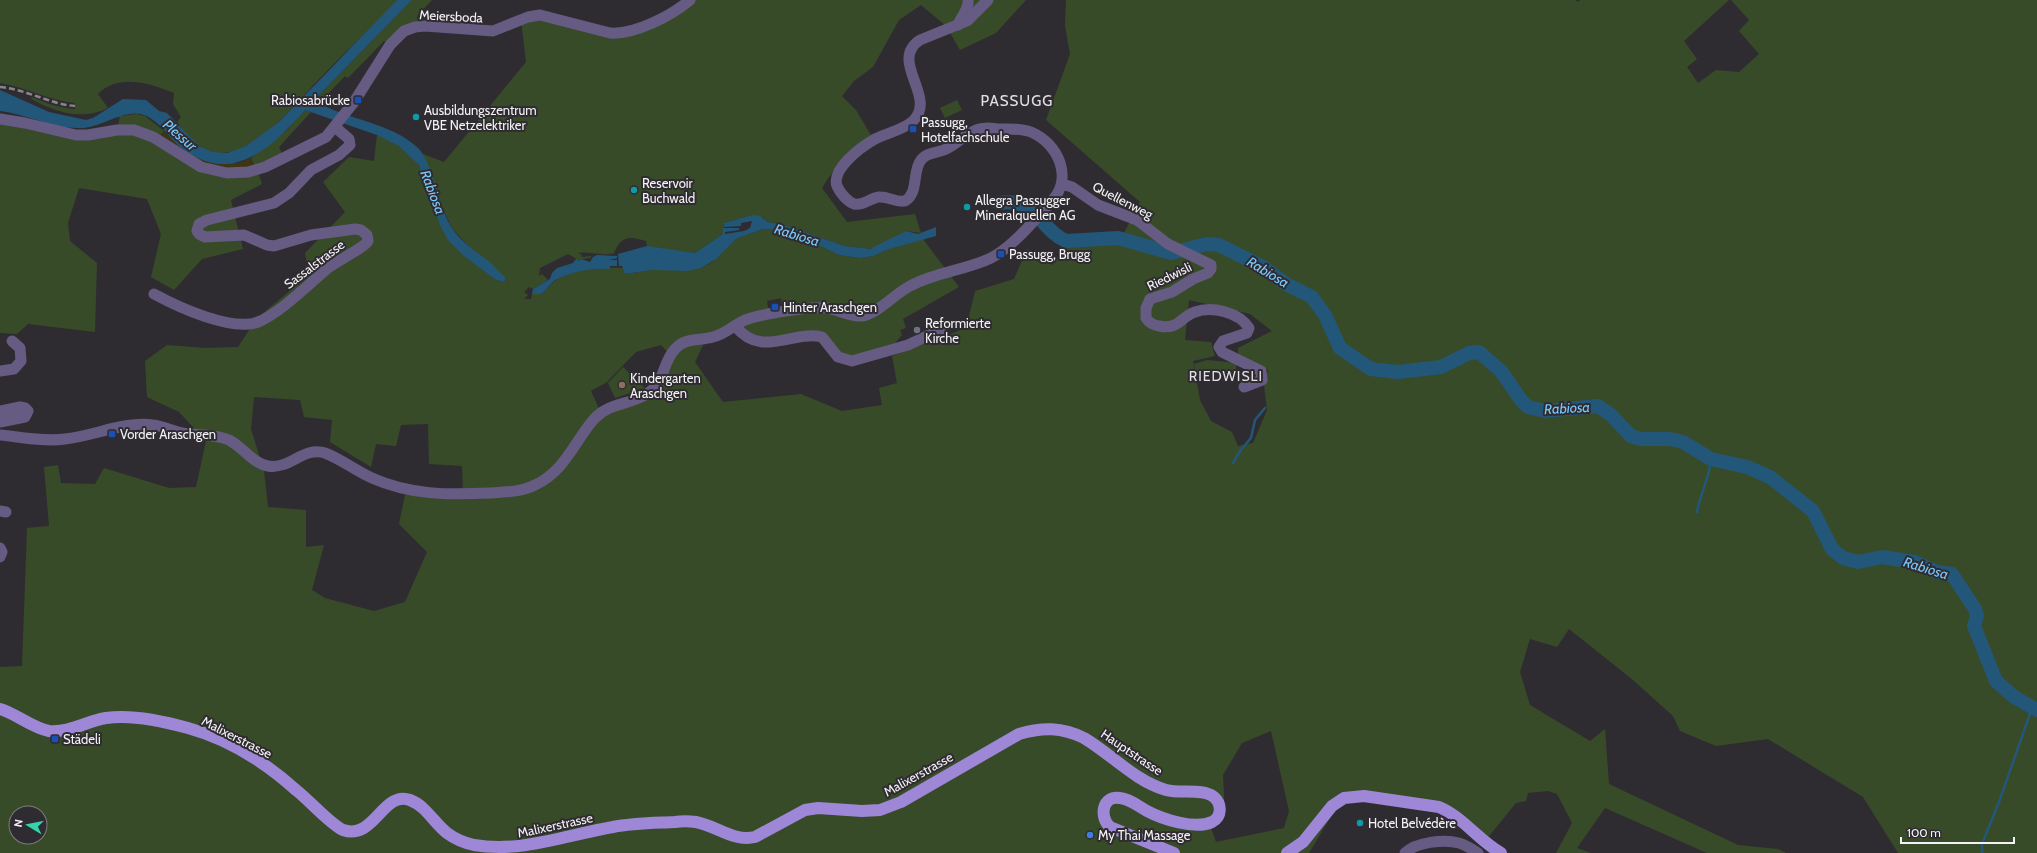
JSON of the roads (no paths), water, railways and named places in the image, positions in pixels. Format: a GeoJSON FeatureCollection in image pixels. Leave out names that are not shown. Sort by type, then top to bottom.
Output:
{"type":"FeatureCollection","features":[{"type":"Feature","properties":{"kind":"main road","name":"Malixerstrasse"},"geometry":{"type":"LineString","coordinates":[[0,709],[40,728],[52,731],[62,730],[103,719],[119,717],[141,719],[189,728],[226,744],[262,763],[294,788],[340,829],[352,832],[362,830],[375,820],[389,804],[397,800],[409,799],[421,806],[447,833],[459,840],[475,845],[502,848],[524,848],[615,826],[677,821],[694,822],[733,836],[748,838],[755,837],[805,810],[818,808],[862,811],[880,810],[901,802],[1005,741],[1034,730]]}},
{"type":"Feature","properties":{"kind":"main road","name":"Hauptstrasse"},"geometry":{"type":"LineString","coordinates":[[1034,730],[1056,729],[1071,732],[1090,742],[1145,781],[1172,791],[1204,793],[1215,798],[1220,806],[1219,816],[1212,822],[1201,824],[1166,819],[1120,798],[1112,798],[1106,803],[1102,814],[1104,820],[1110,827],[1174,853]]}},
{"type":"Feature","properties":{"kind":"main road"},"geometry":{"type":"LineString","coordinates":[[1287,853],[1296,848],[1307,838],[1335,803],[1344,798],[1358,796],[1439,807],[1451,812],[1490,847],[1501,853]]}},
{"type":"Feature","properties":{"kind":"street","name":"Meiersboda"},"geometry":{"type":"LineString","coordinates":[[336,126],[354,102],[390,45],[398,36],[408,30],[425,26],[493,31],[503,29],[528,17],[545,16],[610,33],[628,32],[670,13],[690,0]]}},
{"type":"Feature","properties":{"kind":"street"},"geometry":{"type":"LineString","coordinates":[[958,26],[961,17],[968,9],[968,0]]}},
{"type":"Feature","properties":{"kind":"street"},"geometry":{"type":"LineString","coordinates":[[0,435],[40,439],[67,439],[135,425],[149,424],[182,433],[227,439],[256,461],[267,466],[284,465],[306,453],[320,452],[370,478],[411,490],[446,494],[516,491],[538,484],[557,470],[569,456],[591,423],[601,413],[616,404],[641,397],[654,389],[661,378],[670,355],[679,345],[690,340],[717,336],[753,318],[812,308],[830,309],[856,316],[870,314],[913,284],[995,256],[1006,248],[1048,206],[1059,193],[1062,184],[1063,171],[1060,161],[1040,137],[1022,130],[983,128],[969,133],[948,149],[923,157],[919,163],[913,190],[908,200],[899,202],[880,197],[860,204],[851,203],[837,185],[838,171],[866,145],[909,124],[918,114],[920,103],[908,62],[911,49],[920,40],[958,26],[972,18],[988,0]]}},
{"type":"Feature","properties":{"kind":"street"},"geometry":{"type":"LineString","coordinates":[[0,119],[25,123],[76,135],[88,135],[117,130],[139,131],[157,139],[200,167],[214,171],[234,173],[248,172],[265,167],[320,142],[336,126]]}},
{"type":"Feature","properties":{"kind":"street","name":"Sassalstrasse"},"geometry":{"type":"LineString","coordinates":[[154,294],[205,317],[241,324],[253,324],[270,316],[340,259],[365,246],[368,241],[367,235],[361,230],[355,229],[310,235],[274,246],[263,244],[246,236],[205,237],[197,231],[199,224],[207,220],[274,203],[288,193],[311,170],[344,152],[350,145],[349,139],[336,126]]}},
{"type":"Feature","properties":{"kind":"street","name":"Quellenweg"},"geometry":{"type":"LineString","coordinates":[[1062,184],[1072,187],[1098,205],[1136,220],[1174,247],[1195,256],[1211,266]]}},
{"type":"Feature","properties":{"kind":"street","name":"Riedwisli"},"geometry":{"type":"LineString","coordinates":[[1211,266],[1208,273],[1172,292],[1150,299],[1146,308],[1147,320],[1156,326],[1170,327],[1181,322],[1193,312],[1217,310],[1234,316],[1247,325],[1249,330],[1247,333],[1223,341],[1220,347],[1222,352],[1261,371],[1263,377],[1261,380],[1244,387]]}},
{"type":"Feature","properties":{"kind":"street"},"geometry":{"type":"LineString","coordinates":[[735,326],[743,335],[757,341],[772,342],[822,337],[838,358],[849,361],[908,345],[942,329]]}},
{"type":"Feature","properties":{"kind":"street"},"geometry":{"type":"LineString","coordinates":[[0,371],[14,369],[21,361],[20,348],[12,341]]}},
{"type":"Feature","properties":{"kind":"street"},"geometry":{"type":"LineString","coordinates":[[0,411],[20,407],[25,408],[28,411],[25,417],[0,422]]}},
{"type":"Feature","properties":{"kind":"street"},"geometry":{"type":"LineString","coordinates":[[0,548],[2,552],[0,557]]}},
{"type":"Feature","properties":{"kind":"street"},"geometry":{"type":"LineString","coordinates":[[1405,853],[1413,847],[1443,841],[1460,843],[1478,853]]}},
{"type":"Feature","properties":{"kind":"water","name":"Plessur"},"geometry":{"type":"Polygon","coordinates":[[[397,0],[412,0],[314,100],[340,113],[381,126],[394,132],[407,139],[418,148],[427,162],[448,221],[452,228],[467,245],[491,263],[506,278],[505,282],[496,280],[464,256],[448,240],[440,225],[419,165],[399,146],[377,135],[305,110],[292,125],[263,150],[248,159],[231,163],[214,163],[197,157],[178,145],[152,119],[141,114],[126,114],[88,127],[70,128],[0,111],[0,90],[49,112],[86,120],[93,118],[123,99],[146,100],[159,111],[167,113],[199,146],[212,152],[227,153],[246,146],[279,122],[397,0]]]}},
{"type":"Feature","properties":{"kind":"water"},"geometry":{"type":"Polygon","coordinates":[[[754,215],[760,216],[768,222],[784,225],[845,246],[870,249],[906,231],[918,234],[936,227],[936,236],[886,250],[874,256],[859,258],[839,255],[814,243],[776,230],[763,229],[736,239],[716,259],[701,268],[687,271],[652,270],[625,274],[622,266],[619,266],[618,254],[647,246],[695,253],[723,234],[723,228],[739,228],[739,230],[725,232],[725,234],[744,231],[750,228],[752,221],[741,223],[741,226],[724,227],[724,223],[754,215]]]}},
{"type":"Feature","properties":{"kind":"water"},"geometry":{"type":"Polygon","coordinates":[[[597,255],[617,256],[617,258],[609,260],[617,260],[617,266],[610,266],[610,269],[576,272],[563,276],[555,280],[541,294],[532,294],[533,289],[550,279],[552,273],[557,268],[573,263],[576,259],[590,262],[593,257],[597,255]]]}},
{"type":"Feature","properties":{"kind":"waterway","name":"Rabiosa"},"geometry":{"type":"LineString","coordinates":[[999,203],[1012,202],[1030,209],[1050,230],[1066,241],[1118,238],[1171,253],[1207,244],[1219,245],[1263,267],[1286,284],[1312,297],[1325,315],[1340,348],[1371,369],[1398,372],[1441,367],[1469,353],[1479,352],[1501,371],[1521,400],[1528,407],[1545,411],[1598,406],[1611,415],[1631,436],[1641,439],[1670,439],[1683,442],[1711,459],[1747,467],[1770,477],[1813,511],[1832,549],[1843,558],[1858,562],[1882,557],[1915,562],[1937,572],[1952,574],[1975,609],[1977,616],[1974,626],[1996,681],[2014,697],[2037,710]]}},
{"type":"Feature","properties":{"kind":"waterway"},"geometry":{"type":"LineString","coordinates":[[1233,463],[1240,451],[1251,438],[1255,420],[1265,408]]}},
{"type":"Feature","properties":{"kind":"waterway"},"geometry":{"type":"LineString","coordinates":[[1697,512],[1709,472],[1711,459]]}},
{"type":"Feature","properties":{"kind":"waterway"},"geometry":{"type":"LineString","coordinates":[[1982,853],[1982,844],[1999,802],[2032,708]]}},
{"type":"Feature","properties":{"kind":"railway"},"geometry":{"type":"LineString","coordinates":[[0,87],[10,88],[65,105],[75,106]]}},
{"type":"Feature","properties":{"kind":"place","name":"Rabiosabrücke"},"geometry":{"type":"Point","coordinates":[358,100]}},
{"type":"Feature","properties":{"kind":"place","name":"Ausbildungszentrum VBE Netzelektriker"},"geometry":{"type":"Point","coordinates":[416,117]}},
{"type":"Feature","properties":{"kind":"place","name":"Passugg, Hotelfachschule"},"geometry":{"type":"Point","coordinates":[913,129]}},
{"type":"Feature","properties":{"kind":"place","name":"Reservoir Buchwald"},"geometry":{"type":"Point","coordinates":[634,190]}},
{"type":"Feature","properties":{"kind":"place","name":"Allegra Passugger Mineralquellen AG"},"geometry":{"type":"Point","coordinates":[967,207]}},
{"type":"Feature","properties":{"kind":"place","name":"Passugg, Brugg"},"geometry":{"type":"Point","coordinates":[1001,254]}},
{"type":"Feature","properties":{"kind":"place","name":"Hinter Araschgen"},"geometry":{"type":"Point","coordinates":[775,307]}},
{"type":"Feature","properties":{"kind":"place","name":"Reformierte Kirche"},"geometry":{"type":"Point","coordinates":[917,330]}},
{"type":"Feature","properties":{"kind":"place","name":"Kindergarten Araschgen"},"geometry":{"type":"Point","coordinates":[622,385]}},
{"type":"Feature","properties":{"kind":"place","name":"Vorder Araschgen"},"geometry":{"type":"Point","coordinates":[112,434]}},
{"type":"Feature","properties":{"kind":"place","name":"Städeli"},"geometry":{"type":"Point","coordinates":[55,739]}},
{"type":"Feature","properties":{"kind":"place","name":"Hotel Belvédère"},"geometry":{"type":"Point","coordinates":[1360,823]}},
{"type":"Feature","properties":{"kind":"place","name":"My Thai Massage"},"geometry":{"type":"Point","coordinates":[1090,835]}},
{"type":"Feature","properties":{"kind":"district","name":"PASSUGG"},"geometry":{"type":"Point","coordinates":[1017,101]}},
{"type":"Feature","properties":{"kind":"district","name":"RIEDWISLI"},"geometry":{"type":"Point","coordinates":[1226,376]}}]}
